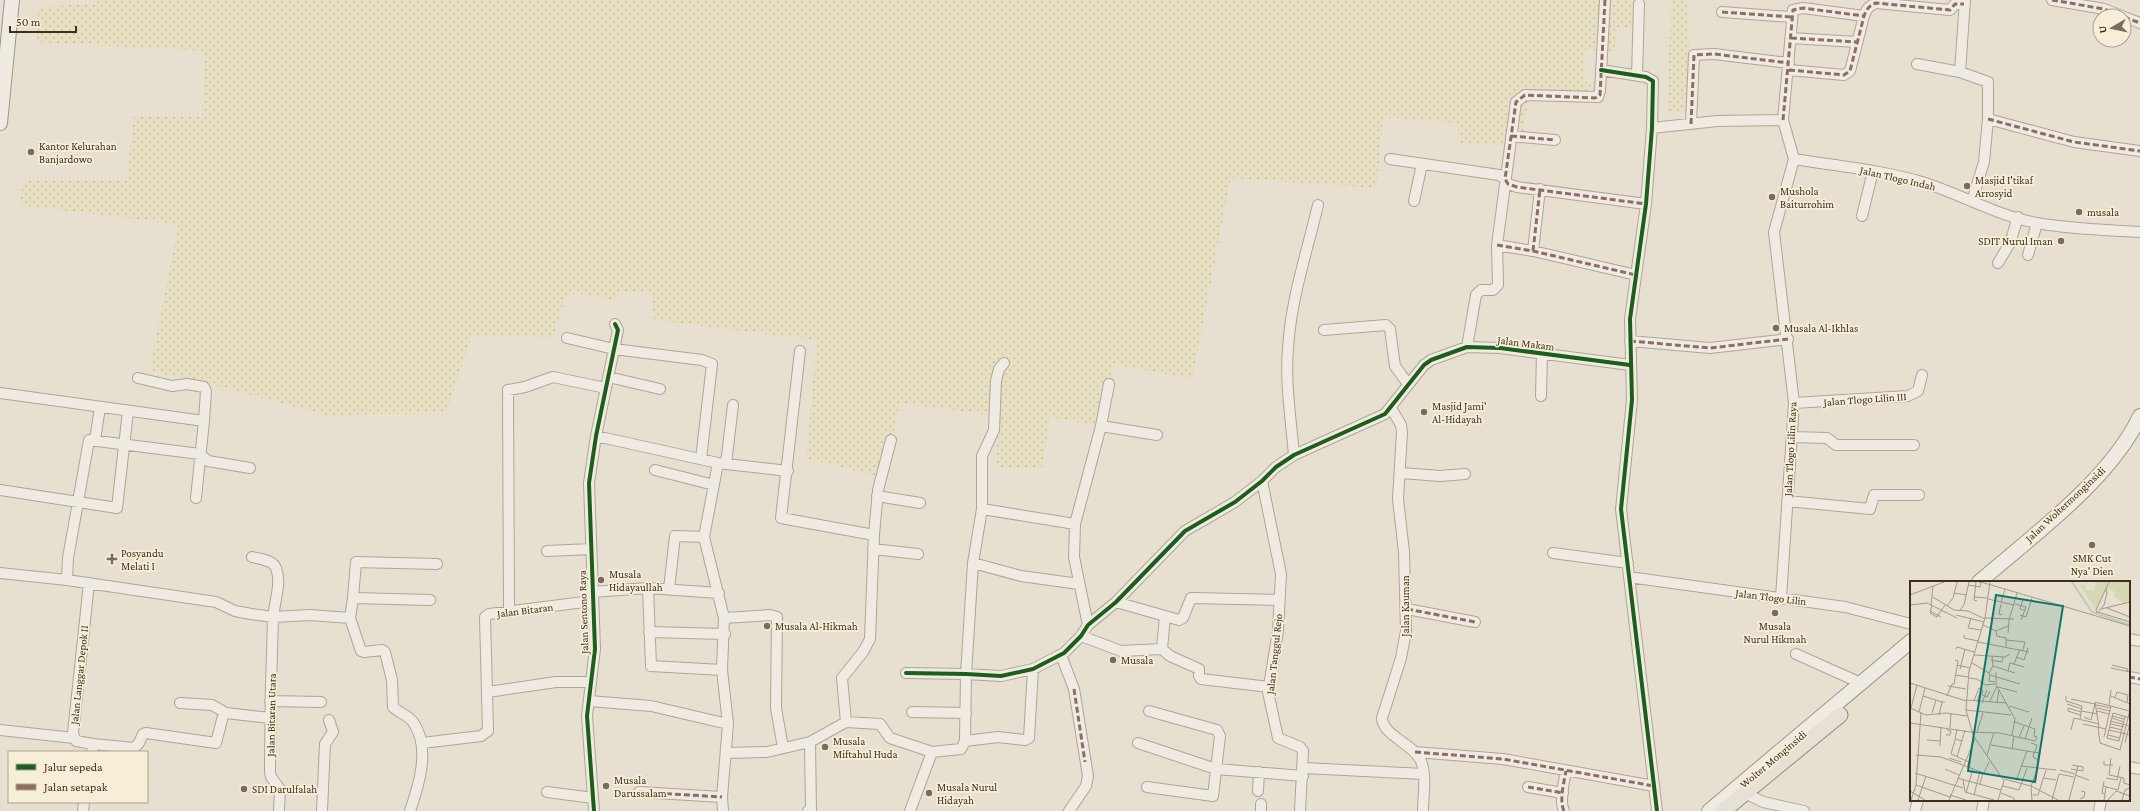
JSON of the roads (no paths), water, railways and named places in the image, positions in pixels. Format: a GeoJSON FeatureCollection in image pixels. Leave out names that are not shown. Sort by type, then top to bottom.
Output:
{"type":"FeatureCollection","features":[{"type":"Feature","properties":{"kind":"main road"},"geometry":{"type":"LineString","coordinates":[[0,123],[12,0]]}},
{"type":"Feature","properties":{"kind":"main road","name":"Jalan Woltermonginsidi"},"geometry":{"type":"LineString","coordinates":[[1980,581],[2092,480],[2132,433],[2140,416]]}},
{"type":"Feature","properties":{"kind":"main road","name":"Jalan Woltermonginsidi"},"geometry":{"type":"LineString","coordinates":[[1993,581],[2070,513],[2124,459],[2140,437]]}},
{"type":"Feature","properties":{"kind":"main road"},"geometry":{"type":"LineString","coordinates":[[1838,711],[1862,684],[1910,643]]}},
{"type":"Feature","properties":{"kind":"main road"},"geometry":{"type":"LineString","coordinates":[[1838,711],[1910,655]]}},
{"type":"Feature","properties":{"kind":"main road","name":"Wolter Monginsidi"},"geometry":{"type":"LineString","coordinates":[[1723,811],[1838,711]]}},
{"type":"Feature","properties":{"kind":"main road","name":"Wolter Monginsidi"},"geometry":{"type":"LineString","coordinates":[[1709,811],[1838,711]]}},
{"type":"Feature","properties":{"kind":"street"},"geometry":{"type":"LineString","coordinates":[[1467,347],[1476,295],[1481,290],[1494,290],[1498,285],[1497,245],[1516,102],[1520,97],[1525,95],[1598,97],[1600,95],[1605,0]]}},
{"type":"Feature","properties":{"kind":"street"},"geometry":{"type":"LineString","coordinates":[[2052,0],[2094,8]]}},
{"type":"Feature","properties":{"kind":"street"},"geometry":{"type":"LineString","coordinates":[[1691,124],[1694,55],[1714,54],[1844,75],[1850,71],[1864,16],[1870,6],[1876,3],[1950,10],[1955,4],[1965,2],[1960,72]]}},
{"type":"Feature","properties":{"kind":"street"},"geometry":{"type":"LineString","coordinates":[[1637,76],[1639,4]]}},
{"type":"Feature","properties":{"kind":"street"},"geometry":{"type":"LineString","coordinates":[[1794,160],[1782,120],[1792,38],[1793,10],[1796,8],[1864,16]]}},
{"type":"Feature","properties":{"kind":"street"},"geometry":{"type":"LineString","coordinates":[[1722,12],[1792,17]]}},
{"type":"Feature","properties":{"kind":"street"},"geometry":{"type":"LineString","coordinates":[[1792,38],[1858,42]]}},
{"type":"Feature","properties":{"kind":"street"},"geometry":{"type":"LineString","coordinates":[[1917,64],[1960,72],[1988,82],[1988,119],[1984,162],[1972,201]]}},
{"type":"Feature","properties":{"kind":"street"},"geometry":{"type":"LineString","coordinates":[[1601,70],[1650,78],[1653,81],[1652,128],[1646,204],[1630,319],[1632,400],[1621,509],[1657,811]]}},
{"type":"Feature","properties":{"kind":"street"},"geometry":{"type":"LineString","coordinates":[[1988,119],[2074,142],[2140,151]]}},
{"type":"Feature","properties":{"kind":"street"},"geometry":{"type":"LineString","coordinates":[[1652,128],[1717,121],[1782,120]]}},
{"type":"Feature","properties":{"kind":"street"},"geometry":{"type":"LineString","coordinates":[[1511,136],[1555,140]]}},
{"type":"Feature","properties":{"kind":"street"},"geometry":{"type":"LineString","coordinates":[[1390,159],[1499,175],[1505,179],[1510,186],[1646,204]]}},
{"type":"Feature","properties":{"kind":"street","name":"Jalan Tlogo Indah"},"geometry":{"type":"LineString","coordinates":[[1794,160],[1873,172],[1921,182],[2037,223],[2140,232]]}},
{"type":"Feature","properties":{"kind":"street","name":"Jalan Tlogo Lilin Raya"},"geometry":{"type":"LineString","coordinates":[[1781,598],[1794,403],[1788,339],[1774,232],[1794,160]]}},
{"type":"Feature","properties":{"kind":"street"},"geometry":{"type":"LineString","coordinates":[[1414,200],[1422,164]]}},
{"type":"Feature","properties":{"kind":"street"},"geometry":{"type":"LineString","coordinates":[[1862,216],[1873,172]]}},
{"type":"Feature","properties":{"kind":"street"},"geometry":{"type":"LineString","coordinates":[[1533,251],[1540,189]]}},
{"type":"Feature","properties":{"kind":"street"},"geometry":{"type":"LineString","coordinates":[[1294,455],[1287,378],[1288,347],[1293,303],[1318,205]]}},
{"type":"Feature","properties":{"kind":"street"},"geometry":{"type":"LineString","coordinates":[[1998,263],[2010,243],[2018,217]]}},
{"type":"Feature","properties":{"kind":"street"},"geometry":{"type":"LineString","coordinates":[[2028,255],[2037,223]]}},
{"type":"Feature","properties":{"kind":"street"},"geometry":{"type":"LineString","coordinates":[[1497,245],[1533,251],[1636,275]]}},
{"type":"Feature","properties":{"kind":"street","name":"Jalan Sentono Raya"},"geometry":{"type":"LineString","coordinates":[[594,811],[588,716],[595,649],[589,483],[596,436],[618,330],[615,324]]}},
{"type":"Feature","properties":{"kind":"street"},"geometry":{"type":"LineString","coordinates":[[1324,330],[1386,325],[1390,329],[1395,366],[1408,384]]}},
{"type":"Feature","properties":{"kind":"street"},"geometry":{"type":"LineString","coordinates":[[567,338],[614,349],[702,360],[712,364],[701,459]]}},
{"type":"Feature","properties":{"kind":"street"},"geometry":{"type":"LineString","coordinates":[[1630,341],[1710,348],[1788,339]]}},
{"type":"Feature","properties":{"kind":"street","name":"Jalan Makam"},"geometry":{"type":"LineString","coordinates":[[1391,408],[1424,365],[1431,360],[1467,347],[1500,348],[1630,365]]}},
{"type":"Feature","properties":{"kind":"street"},"geometry":{"type":"LineString","coordinates":[[800,351],[788,471],[781,518],[874,535]]}},
{"type":"Feature","properties":{"kind":"street"},"geometry":{"type":"LineString","coordinates":[[1541,396],[1542,354]]}},
{"type":"Feature","properties":{"kind":"street"},"geometry":{"type":"LineString","coordinates":[[726,753],[767,752],[810,742],[846,722],[880,724],[890,738],[932,752],[961,749],[965,741],[966,674],[973,563],[982,509],[982,456],[994,430],[996,380],[999,369],[1004,363]]}},
{"type":"Feature","properties":{"kind":"street","name":"Jalan Tlogo Lilin III"},"geometry":{"type":"LineString","coordinates":[[1794,403],[1908,396],[1918,391],[1922,375]]}},
{"type":"Feature","properties":{"kind":"street"},"geometry":{"type":"LineString","coordinates":[[509,612],[508,390],[525,387],[553,377],[606,388]]}},
{"type":"Feature","properties":{"kind":"street"},"geometry":{"type":"LineString","coordinates":[[608,377],[660,389]]}},
{"type":"Feature","properties":{"kind":"street"},"geometry":{"type":"LineString","coordinates":[[138,378],[172,386],[187,384],[202,386],[206,393],[196,498]]}},
{"type":"Feature","properties":{"kind":"street"},"geometry":{"type":"LineString","coordinates":[[1088,625],[1079,584],[1074,550],[1075,524],[1102,426],[1109,384]]}},
{"type":"Feature","properties":{"kind":"street"},"geometry":{"type":"LineString","coordinates":[[0,393],[204,421]]}},
{"type":"Feature","properties":{"kind":"street"},"geometry":{"type":"LineString","coordinates":[[722,811],[728,724],[722,670],[724,618],[719,592],[704,537],[714,485],[722,463],[734,405]]}},
{"type":"Feature","properties":{"kind":"street"},"geometry":{"type":"LineString","coordinates":[[95,440],[100,407]]}},
{"type":"Feature","properties":{"kind":"street"},"geometry":{"type":"LineString","coordinates":[[906,674],[966,674],[1001,676],[1033,669],[1061,655],[1080,636],[1088,625],[1116,602],[1185,531],[1235,502],[1262,482],[1276,467],[1294,455],[1385,414],[1391,408]]}},
{"type":"Feature","properties":{"kind":"street","name":"Jalan Kauman"},"geometry":{"type":"LineString","coordinates":[[1391,408],[1401,425],[1402,432],[1401,473],[1398,499],[1404,552],[1407,609],[1404,647],[1382,718],[1386,728],[1416,752]]}},
{"type":"Feature","properties":{"kind":"street"},"geometry":{"type":"LineString","coordinates":[[0,490],[118,507],[128,411]]}},
{"type":"Feature","properties":{"kind":"street"},"geometry":{"type":"LineString","coordinates":[[1102,426],[1157,435]]}},
{"type":"Feature","properties":{"kind":"street"},"geometry":{"type":"LineString","coordinates":[[596,436],[722,463],[788,471]]}},
{"type":"Feature","properties":{"kind":"street"},"geometry":{"type":"LineString","coordinates":[[1792,437],[1827,438],[1837,445],[1914,446]]}},
{"type":"Feature","properties":{"kind":"street"},"geometry":{"type":"LineString","coordinates":[[67,580],[68,558],[87,442],[95,440],[200,454],[210,461],[250,468]]}},
{"type":"Feature","properties":{"kind":"street"},"geometry":{"type":"LineString","coordinates":[[846,722],[842,678],[863,652],[870,639],[873,549],[877,496],[891,440]]}},
{"type":"Feature","properties":{"kind":"street"},"geometry":{"type":"LineString","coordinates":[[655,470],[714,485]]}},
{"type":"Feature","properties":{"kind":"street"},"geometry":{"type":"LineString","coordinates":[[1401,473],[1440,476],[1465,474]]}},
{"type":"Feature","properties":{"kind":"street","name":"Jalan Tanggul Rejo"},"geometry":{"type":"LineString","coordinates":[[1262,482],[1281,574],[1278,632],[1268,696],[1278,738],[1302,748],[1304,753],[1300,811]]}},
{"type":"Feature","properties":{"kind":"street"},"geometry":{"type":"LineString","coordinates":[[1787,501],[1870,509],[1874,495],[1919,496]]}},
{"type":"Feature","properties":{"kind":"street"},"geometry":{"type":"LineString","coordinates":[[877,496],[920,503]]}},
{"type":"Feature","properties":{"kind":"street"},"geometry":{"type":"LineString","coordinates":[[982,509],[1075,524]]}},
{"type":"Feature","properties":{"kind":"street"},"geometry":{"type":"LineString","coordinates":[[669,589],[675,536],[704,537]]}},
{"type":"Feature","properties":{"kind":"street"},"geometry":{"type":"LineString","coordinates":[[548,551],[591,549]]}},
{"type":"Feature","properties":{"kind":"street"},"geometry":{"type":"LineString","coordinates":[[873,549],[918,554]]}},
{"type":"Feature","properties":{"kind":"street"},"geometry":{"type":"LineString","coordinates":[[1553,553],[1628,563]]}},
{"type":"Feature","properties":{"kind":"street","name":"Jalan Bitaran Utara"},"geometry":{"type":"LineString","coordinates":[[252,557],[270,562],[275,566],[278,581],[273,617],[270,701],[270,772],[271,777],[280,789],[279,811]]}},
{"type":"Feature","properties":{"kind":"street"},"geometry":{"type":"LineString","coordinates":[[410,811],[419,785],[422,743],[412,720],[393,707],[391,677],[385,652],[382,650],[364,652],[361,650],[350,618],[356,562],[437,564]]}},
{"type":"Feature","properties":{"kind":"street"},"geometry":{"type":"LineString","coordinates":[[973,563],[1021,576],[1079,584]]}},
{"type":"Feature","properties":{"kind":"street"},"geometry":{"type":"LineString","coordinates":[[0,573],[67,580],[216,602],[234,611],[273,617],[310,615],[350,618]]}},
{"type":"Feature","properties":{"kind":"street","name":"Jalan Tlogo Lilin"},"geometry":{"type":"LineString","coordinates":[[1630,577],[1845,607],[1910,624]]}},
{"type":"Feature","properties":{"kind":"street","name":"Jalan Langgar Depok II"},"geometry":{"type":"LineString","coordinates":[[89,583],[74,738],[76,741],[93,748],[134,748],[139,743],[143,734],[146,733],[216,743],[224,712]]}},
{"type":"Feature","properties":{"kind":"street"},"geometry":{"type":"LineString","coordinates":[[648,588],[651,666],[722,670]]}},
{"type":"Feature","properties":{"kind":"street","name":"Jalan Bitaran"},"geometry":{"type":"LineString","coordinates":[[422,743],[459,740],[484,734],[489,726],[484,620],[489,614],[509,612],[592,596],[648,588],[719,592]]}},
{"type":"Feature","properties":{"kind":"street"},"geometry":{"type":"LineString","coordinates":[[353,598],[430,600]]}},
{"type":"Feature","properties":{"kind":"street"},"geometry":{"type":"LineString","coordinates":[[1116,602],[1182,620],[1190,598],[1280,600]]}},
{"type":"Feature","properties":{"kind":"street"},"geometry":{"type":"LineString","coordinates":[[1407,609],[1475,622]]}},
{"type":"Feature","properties":{"kind":"street"},"geometry":{"type":"LineString","coordinates":[[724,618],[770,615],[777,617],[776,708],[783,748]]}},
{"type":"Feature","properties":{"kind":"street"},"geometry":{"type":"LineString","coordinates":[[1162,649],[1165,616]]}},
{"type":"Feature","properties":{"kind":"street"},"geometry":{"type":"LineString","coordinates":[[649,632],[724,634]]}},
{"type":"Feature","properties":{"kind":"street"},"geometry":{"type":"LineString","coordinates":[[1080,636],[1121,651],[1162,649],[1170,656],[1199,669],[1199,676],[1201,679],[1270,687]]}},
{"type":"Feature","properties":{"kind":"street"},"geometry":{"type":"LineString","coordinates":[[2130,639],[2140,641]]}},
{"type":"Feature","properties":{"kind":"street"},"geometry":{"type":"LineString","coordinates":[[1796,654],[1862,684]]}},
{"type":"Feature","properties":{"kind":"street"},"geometry":{"type":"LineString","coordinates":[[1061,655],[1074,689],[1087,782],[1069,811]]}},
{"type":"Feature","properties":{"kind":"street"},"geometry":{"type":"LineString","coordinates":[[965,741],[998,737],[1025,740],[1029,738],[1033,669]]}},
{"type":"Feature","properties":{"kind":"street"},"geometry":{"type":"LineString","coordinates":[[2130,678],[2140,679]]}},
{"type":"Feature","properties":{"kind":"street"},"geometry":{"type":"LineString","coordinates":[[488,692],[556,682],[591,682]]}},
{"type":"Feature","properties":{"kind":"street"},"geometry":{"type":"LineString","coordinates":[[270,701],[321,702]]}},
{"type":"Feature","properties":{"kind":"street"},"geometry":{"type":"LineString","coordinates":[[589,701],[650,706],[728,724]]}},
{"type":"Feature","properties":{"kind":"street"},"geometry":{"type":"LineString","coordinates":[[180,703],[212,705],[224,712],[270,718]]}},
{"type":"Feature","properties":{"kind":"street"},"geometry":{"type":"LineString","coordinates":[[1147,787],[1211,797],[1214,794],[1220,736],[1217,730],[1149,711]]}},
{"type":"Feature","properties":{"kind":"street"},"geometry":{"type":"LineString","coordinates":[[912,712],[966,713]]}},
{"type":"Feature","properties":{"kind":"street"},"geometry":{"type":"LineString","coordinates":[[322,811],[325,744],[333,732],[329,720]]}},
{"type":"Feature","properties":{"kind":"street"},"geometry":{"type":"LineString","coordinates":[[0,730],[74,738]]}},
{"type":"Feature","properties":{"kind":"street"},"geometry":{"type":"LineString","coordinates":[[808,811],[811,811],[810,742]]}},
{"type":"Feature","properties":{"kind":"street"},"geometry":{"type":"LineString","coordinates":[[1138,743],[1216,768],[1259,772],[1424,774]]}},
{"type":"Feature","properties":{"kind":"street"},"geometry":{"type":"LineString","coordinates":[[910,811],[932,752]]}},
{"type":"Feature","properties":{"kind":"street"},"geometry":{"type":"LineString","coordinates":[[1416,752],[1502,759],[1654,786]]}},
{"type":"Feature","properties":{"kind":"street"},"geometry":{"type":"LineString","coordinates":[[1416,752],[1421,761],[1424,774],[1422,811]]}},
{"type":"Feature","properties":{"kind":"street"},"geometry":{"type":"LineString","coordinates":[[2130,767],[2140,769]]}},
{"type":"Feature","properties":{"kind":"street"},"geometry":{"type":"LineString","coordinates":[[1564,811],[1562,808],[1566,771]]}},
{"type":"Feature","properties":{"kind":"street"},"geometry":{"type":"LineString","coordinates":[[1258,791],[1259,772]]}},
{"type":"Feature","properties":{"kind":"street"},"geometry":{"type":"LineString","coordinates":[[1528,787],[1563,793]]}},
{"type":"Feature","properties":{"kind":"street"},"geometry":{"type":"LineString","coordinates":[[547,792],[593,798]]}},
{"type":"Feature","properties":{"kind":"street"},"geometry":{"type":"LineString","coordinates":[[639,792],[722,797]]}},
{"type":"Feature","properties":{"kind":"street"},"geometry":{"type":"LineString","coordinates":[[1745,792],[1764,802],[1804,811]]}},
{"type":"Feature","properties":{"kind":"street"},"geometry":{"type":"LineString","coordinates":[[1915,811],[1918,801]]}},
{"type":"Feature","properties":{"kind":"street"},"geometry":{"type":"LineString","coordinates":[[1982,811],[1984,801]]}},
{"type":"Feature","properties":{"kind":"street"},"geometry":{"type":"LineString","coordinates":[[2099,811],[2101,801]]}},
{"type":"Feature","properties":{"kind":"place","name":"Kantor Kelurahan Banjardowo"},"geometry":{"type":"Point","coordinates":[31,152]}},
{"type":"Feature","properties":{"kind":"place","name":"Masjid I'tikaf Arrosyid"},"geometry":{"type":"Point","coordinates":[1967,186]}},
{"type":"Feature","properties":{"kind":"place","name":"Mushola Baiturrohim"},"geometry":{"type":"Point","coordinates":[1772,197]}},
{"type":"Feature","properties":{"kind":"place","name":"musala"},"geometry":{"type":"Point","coordinates":[2079,212]}},
{"type":"Feature","properties":{"kind":"place","name":"SDIT Nurul Iman"},"geometry":{"type":"Point","coordinates":[2061,241]}},
{"type":"Feature","properties":{"kind":"place","name":"Musala Al-Ikhlas"},"geometry":{"type":"Point","coordinates":[1776,328]}},
{"type":"Feature","properties":{"kind":"place","name":"Masjid Jami' Al-Hidayah"},"geometry":{"type":"Point","coordinates":[1424,412]}},
{"type":"Feature","properties":{"kind":"place","name":"SMK Cut Nya' Dien"},"geometry":{"type":"Point","coordinates":[2092,545]}},
{"type":"Feature","properties":{"kind":"place","name":"Posyandu Melati I"},"geometry":{"type":"Point","coordinates":[112,559]}},
{"type":"Feature","properties":{"kind":"place","name":"Musala Hidayaullah"},"geometry":{"type":"Point","coordinates":[601,580]}},
{"type":"Feature","properties":{"kind":"place","name":"Musala Nurul Hikmah"},"geometry":{"type":"Point","coordinates":[1775,613]}},
{"type":"Feature","properties":{"kind":"place","name":"Musala Al-Hikmah"},"geometry":{"type":"Point","coordinates":[767,626]}},
{"type":"Feature","properties":{"kind":"place","name":"Musala"},"geometry":{"type":"Point","coordinates":[1113,660]}},
{"type":"Feature","properties":{"kind":"place","name":"Musala Miftahul Huda"},"geometry":{"type":"Point","coordinates":[825,747]}},
{"type":"Feature","properties":{"kind":"place","name":"Musala Darussalam"},"geometry":{"type":"Point","coordinates":[606,786]}},
{"type":"Feature","properties":{"kind":"place","name":"SDI Darulfalah"},"geometry":{"type":"Point","coordinates":[244,789]}},
{"type":"Feature","properties":{"kind":"place","name":"Musala Nurul Hidayah"},"geometry":{"type":"Point","coordinates":[929,793]}}]}
